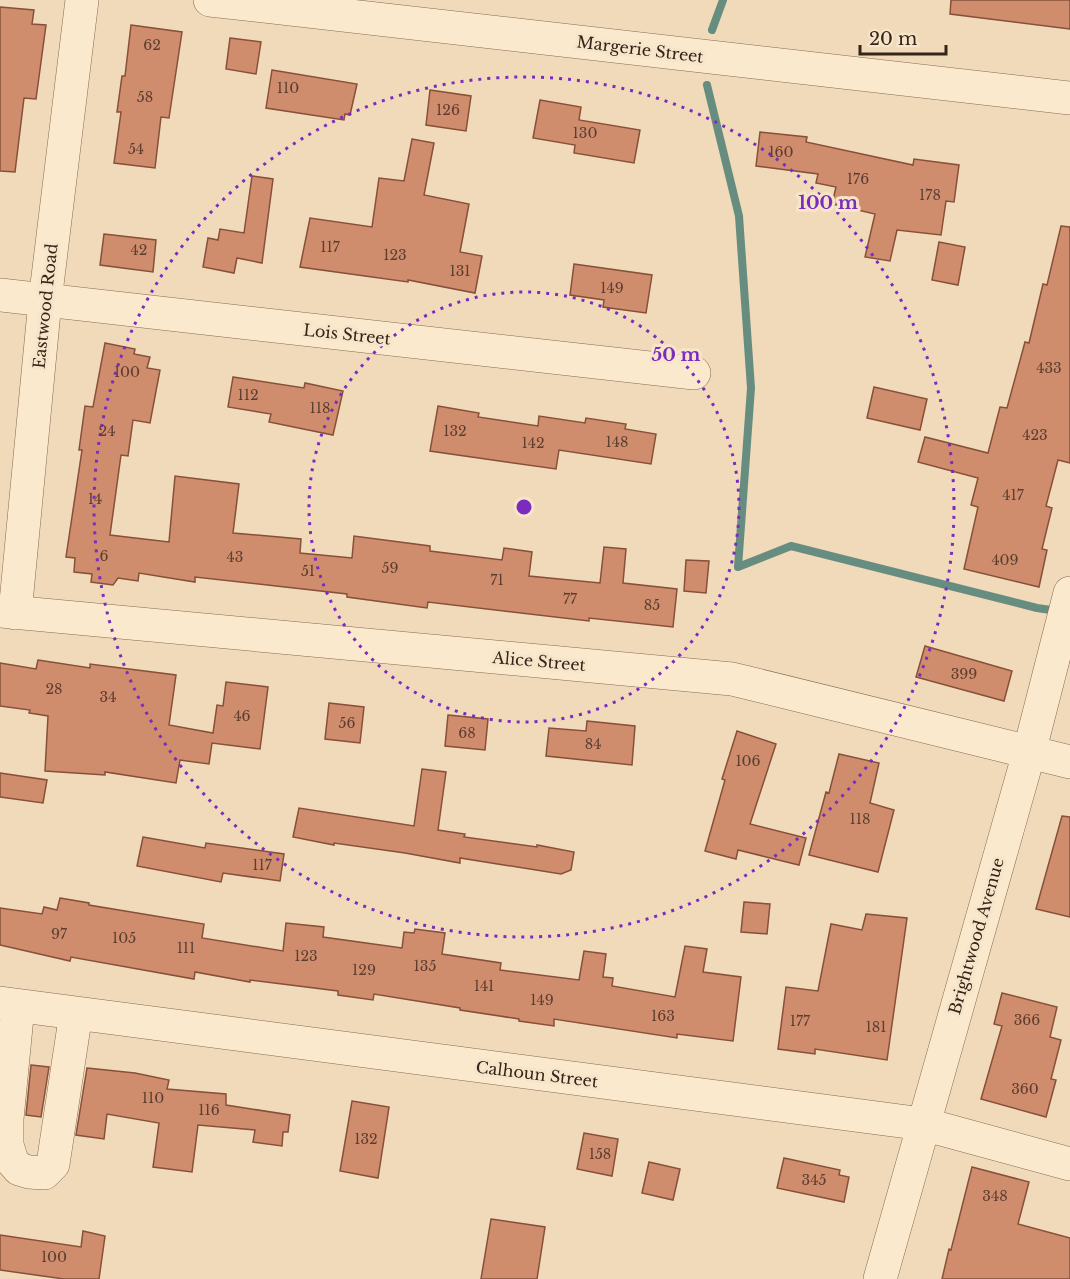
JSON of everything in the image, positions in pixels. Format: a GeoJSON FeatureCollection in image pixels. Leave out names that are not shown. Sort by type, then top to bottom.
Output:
{"type":"FeatureCollection","features":[{"type":"Feature","properties":{"kind":"street","name":"Eastwood Road"},"geometry":{"type":"LineString","coordinates":[[7,612],[82,0]]}},
{"type":"Feature","properties":{"kind":"street","name":"Margerie Street"},"geometry":{"type":"LineString","coordinates":[[210,0],[1070,98]]}},
{"type":"Feature","properties":{"kind":"street","name":"Lois Street"},"geometry":{"type":"LineString","coordinates":[[0,295],[694,373]]}},
{"type":"Feature","properties":{"kind":"street","name":"Brightwood Avenue"},"geometry":{"type":"LineString","coordinates":[[880,1279],[1029,753],[1066,607]]}},
{"type":"Feature","properties":{"kind":"street","name":"Alice Street"},"geometry":{"type":"LineString","coordinates":[[7,612],[732,679],[1070,762]]}},
{"type":"Feature","properties":{"kind":"street","name":"Calhoun Street"},"geometry":{"type":"LineString","coordinates":[[9,1005],[923,1124],[1070,1164]]}},
{"type":"Feature","properties":{"kind":"street"},"geometry":{"type":"LineString","coordinates":[[9,1005],[7,1145],[12,1161],[19,1169],[29,1172],[44,1173],[53,1164],[76,1013]]}},
{"type":"Feature","properties":{"kind":"building"},"geometry":{"type":"Polygon","coordinates":[[[951,0],[1070,0],[1070,29],[950,14],[951,0]]]}},
{"type":"Feature","properties":{"kind":"building"},"geometry":{"type":"Polygon","coordinates":[[[0,7],[34,10],[32,24],[46,25],[36,99],[24,98],[15,172],[0,171],[0,7]]]}},
{"type":"Feature","properties":{"kind":"building"},"geometry":{"type":"Polygon","coordinates":[[[131,25],[182,32],[169,118],[161,117],[155,168],[114,163],[121,112],[117,112],[122,76],[125,76],[131,25]]]}},
{"type":"Feature","properties":{"kind":"building"},"geometry":{"type":"Polygon","coordinates":[[[230,38],[261,42],[256,74],[226,69],[230,38]]]}},
{"type":"Feature","properties":{"kind":"building"},"geometry":{"type":"Polygon","coordinates":[[[272,70],[357,84],[350,115],[345,114],[344,120],[266,108],[272,70]]]}},
{"type":"Feature","properties":{"kind":"building"},"geometry":{"type":"Polygon","coordinates":[[[430,90],[471,96],[466,131],[426,125],[430,90]]]}},
{"type":"Feature","properties":{"kind":"building"},"geometry":{"type":"Polygon","coordinates":[[[540,100],[581,107],[579,120],[640,130],[634,163],[574,153],[575,145],[533,138],[540,100]]]}},
{"type":"Feature","properties":{"kind":"building"},"geometry":{"type":"Polygon","coordinates":[[[760,132],[807,137],[806,142],[913,165],[914,159],[959,165],[954,202],[946,201],[941,235],[897,230],[890,261],[865,257],[875,214],[832,204],[836,187],[816,183],[818,174],[756,166],[760,132]]]}},
{"type":"Feature","properties":{"kind":"building"},"geometry":{"type":"Polygon","coordinates":[[[412,139],[434,143],[424,195],[469,204],[460,252],[482,256],[475,293],[408,280],[408,282],[300,267],[310,218],[372,227],[379,178],[404,181],[412,139]]]}},
{"type":"Feature","properties":{"kind":"building"},"geometry":{"type":"Polygon","coordinates":[[[252,176],[273,179],[262,263],[237,258],[234,273],[203,267],[208,238],[218,240],[220,229],[244,233],[252,176]]]}},
{"type":"Feature","properties":{"kind":"building"},"geometry":{"type":"Polygon","coordinates":[[[1061,226],[1070,227],[1070,463],[1058,460],[1046,506],[1052,508],[1042,549],[1047,550],[1039,587],[964,569],[978,507],[971,505],[978,478],[918,462],[925,437],[988,453],[1000,407],[1007,408],[1025,342],[1029,343],[1043,284],[1047,285],[1061,226]]]}},
{"type":"Feature","properties":{"kind":"building"},"geometry":{"type":"Polygon","coordinates":[[[104,234],[156,240],[153,272],[100,265],[104,234]]]}},
{"type":"Feature","properties":{"kind":"building"},"geometry":{"type":"Polygon","coordinates":[[[939,242],[965,247],[958,285],[932,280],[939,242]]]}},
{"type":"Feature","properties":{"kind":"building"},"geometry":{"type":"Polygon","coordinates":[[[574,264],[652,275],[646,313],[603,307],[604,300],[570,295],[574,264]]]}},
{"type":"Feature","properties":{"kind":"building"},"geometry":{"type":"Polygon","coordinates":[[[105,343],[135,349],[134,354],[150,357],[147,368],[160,370],[150,423],[133,420],[128,456],[121,455],[110,535],[169,542],[175,476],[239,484],[233,533],[301,539],[300,553],[352,558],[354,536],[430,546],[430,551],[502,560],[504,548],[532,552],[529,576],[600,583],[604,547],[626,549],[623,583],[677,589],[673,627],[589,618],[589,621],[428,602],[427,608],[347,597],[347,594],[195,577],[195,582],[139,573],[138,581],[118,578],[113,585],[91,582],[92,574],[74,572],[75,558],[66,557],[82,450],[79,450],[85,406],[93,407],[105,343]]]}},
{"type":"Feature","properties":{"kind":"building"},"geometry":{"type":"Polygon","coordinates":[[[233,377],[304,388],[305,383],[343,391],[333,435],[269,422],[271,414],[228,407],[233,377]]]}},
{"type":"Feature","properties":{"kind":"building"},"geometry":{"type":"Polygon","coordinates":[[[874,387],[927,399],[920,430],[867,418],[874,387]]]}},
{"type":"Feature","properties":{"kind":"building"},"geometry":{"type":"Polygon","coordinates":[[[438,406],[479,413],[478,417],[538,426],[539,416],[585,423],[586,418],[626,424],[625,429],[656,434],[651,464],[559,450],[556,469],[430,451],[438,406]]]}},
{"type":"Feature","properties":{"kind":"building"},"geometry":{"type":"Polygon","coordinates":[[[686,560],[709,561],[706,593],[684,591],[686,560]]]}},
{"type":"Feature","properties":{"kind":"building"},"geometry":{"type":"Polygon","coordinates":[[[925,646],[1012,671],[1004,701],[916,677],[925,646]]]}},
{"type":"Feature","properties":{"kind":"building"},"geometry":{"type":"Polygon","coordinates":[[[38,660],[90,668],[90,664],[176,675],[169,725],[213,733],[217,705],[223,706],[226,682],[268,687],[260,749],[212,743],[209,764],[180,760],[176,783],[105,772],[105,775],[45,771],[48,716],[29,713],[30,710],[0,706],[0,663],[36,669],[38,660]]]}},
{"type":"Feature","properties":{"kind":"building"},"geometry":{"type":"Polygon","coordinates":[[[329,703],[364,707],[360,743],[325,739],[329,703]]]}},
{"type":"Feature","properties":{"kind":"building"},"geometry":{"type":"Polygon","coordinates":[[[448,715],[488,719],[485,750],[445,746],[448,715]]]}},
{"type":"Feature","properties":{"kind":"building"},"geometry":{"type":"Polygon","coordinates":[[[587,721],[635,726],[632,765],[546,756],[549,728],[586,731],[587,721]]]}},
{"type":"Feature","properties":{"kind":"building"},"geometry":{"type":"Polygon","coordinates":[[[737,731],[776,744],[750,824],[806,838],[799,865],[738,850],[736,859],[705,851],[725,780],[722,779],[737,731]]]}},
{"type":"Feature","properties":{"kind":"building"},"geometry":{"type":"Polygon","coordinates":[[[839,754],[879,763],[870,803],[894,810],[878,872],[809,855],[839,754]]]}},
{"type":"Feature","properties":{"kind":"building"},"geometry":{"type":"Polygon","coordinates":[[[422,769],[446,772],[438,830],[465,834],[464,837],[537,847],[537,845],[574,852],[571,870],[561,874],[460,858],[460,863],[293,837],[299,808],[414,826],[422,769]]]}},
{"type":"Feature","properties":{"kind":"building"},"geometry":{"type":"Polygon","coordinates":[[[0,773],[47,780],[43,803],[0,797],[0,773]]]}},
{"type":"Feature","properties":{"kind":"building"},"geometry":{"type":"Polygon","coordinates":[[[1062,816],[1070,817],[1070,917],[1036,909],[1062,816]]]}},
{"type":"Feature","properties":{"kind":"building"},"geometry":{"type":"Polygon","coordinates":[[[143,837],[205,848],[206,843],[284,854],[280,881],[223,873],[221,882],[137,866],[143,837]]]}},
{"type":"Feature","properties":{"kind":"building"},"geometry":{"type":"Polygon","coordinates":[[[60,898],[204,924],[202,938],[283,951],[286,923],[324,927],[323,937],[402,948],[404,932],[414,933],[415,929],[445,933],[442,954],[501,963],[500,970],[579,980],[584,951],[606,954],[603,977],[613,978],[612,986],[675,997],[685,946],[707,949],[703,972],[741,977],[733,1041],[677,1034],[677,1038],[554,1019],[554,1026],[374,994],[373,1000],[338,995],[338,991],[250,980],[250,982],[195,972],[194,979],[71,957],[70,961],[0,945],[0,908],[42,914],[44,907],[57,910],[60,898]]]}},
{"type":"Feature","properties":{"kind":"building"},"geometry":{"type":"Polygon","coordinates":[[[744,902],[770,904],[767,934],[741,932],[744,902]]]}},
{"type":"Feature","properties":{"kind":"building"},"geometry":{"type":"Polygon","coordinates":[[[866,914],[907,918],[887,1060],[815,1049],[815,1054],[778,1049],[786,987],[818,991],[831,924],[862,930],[866,914]]]}},
{"type":"Feature","properties":{"kind":"building"},"geometry":{"type":"Polygon","coordinates":[[[1002,993],[1057,1007],[1050,1037],[1061,1040],[1051,1079],[1056,1080],[1046,1117],[981,1099],[1002,1026],[994,1024],[1002,993]]]}},
{"type":"Feature","properties":{"kind":"building"},"geometry":{"type":"Polygon","coordinates":[[[31,1065],[49,1067],[41,1117],[26,1115],[31,1065]]]}},
{"type":"Feature","properties":{"kind":"building"},"geometry":{"type":"Polygon","coordinates":[[[87,1068],[135,1073],[169,1080],[167,1089],[226,1094],[226,1105],[290,1115],[288,1132],[283,1132],[282,1146],[253,1142],[255,1130],[198,1125],[192,1172],[153,1167],[159,1123],[107,1114],[104,1139],[76,1135],[87,1068]]]}},
{"type":"Feature","properties":{"kind":"building"},"geometry":{"type":"Polygon","coordinates":[[[352,1101],[389,1107],[378,1178],[340,1171],[352,1101]]]}},
{"type":"Feature","properties":{"kind":"building"},"geometry":{"type":"Polygon","coordinates":[[[584,1133],[618,1139],[612,1176],[577,1169],[584,1133]]]}},
{"type":"Feature","properties":{"kind":"building"},"geometry":{"type":"Polygon","coordinates":[[[784,1158],[840,1170],[839,1175],[849,1177],[844,1202],[777,1188],[784,1158]]]}},
{"type":"Feature","properties":{"kind":"building"},"geometry":{"type":"Polygon","coordinates":[[[649,1162],[680,1169],[673,1200],[642,1193],[649,1162]]]}},
{"type":"Feature","properties":{"kind":"building"},"geometry":{"type":"Polygon","coordinates":[[[972,1167],[1029,1182],[1018,1224],[1070,1238],[1070,1279],[942,1279],[972,1167]]]}},
{"type":"Feature","properties":{"kind":"building"},"geometry":{"type":"Polygon","coordinates":[[[491,1219],[545,1227],[537,1279],[481,1279],[491,1219]]]}},
{"type":"Feature","properties":{"kind":"building"},"geometry":{"type":"Polygon","coordinates":[[[83,1231],[105,1236],[99,1279],[64,1279],[0,1270],[0,1235],[81,1247],[83,1231]]]}},
{"type":"Feature","properties":{"kind":"waterway"},"geometry":{"type":"LineString","coordinates":[[712,30],[723,0]]}},
{"type":"Feature","properties":{"kind":"waterway"},"geometry":{"type":"LineString","coordinates":[[707,85],[739,216],[751,388],[738,567],[791,546],[1037,608],[1058,611]]}}]}
